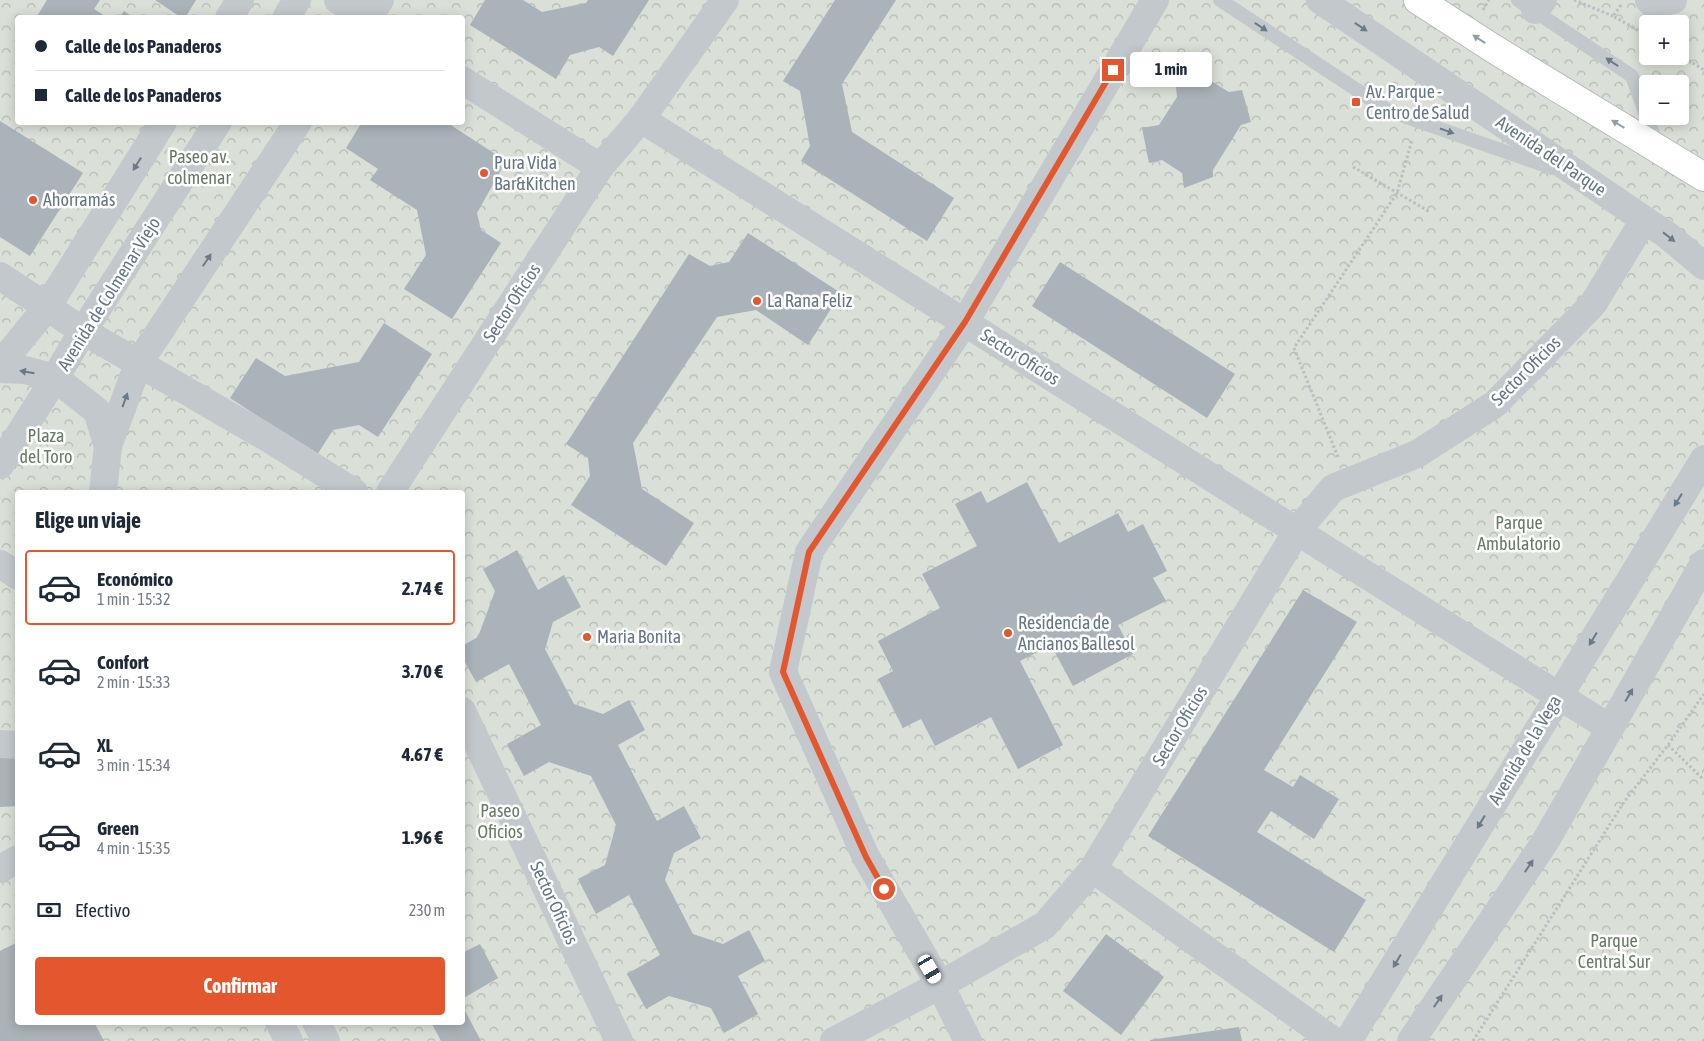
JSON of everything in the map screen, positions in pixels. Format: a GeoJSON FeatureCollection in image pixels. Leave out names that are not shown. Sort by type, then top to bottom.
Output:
{"type":"FeatureCollection","features":[{"type":"Feature","properties":{"kind":"street"},"geometry":{"type":"LineString","coordinates":[[231,15],[240,0]]}},
{"type":"Feature","properties":{"kind":"street"},"geometry":{"type":"LineString","coordinates":[[288,15],[297,0]]}},
{"type":"Feature","properties":{"kind":"street"},"geometry":{"type":"LineString","coordinates":[[338,0],[360,15]]}},
{"type":"Feature","properties":{"kind":"street"},"geometry":{"type":"LineString","coordinates":[[370,15],[380,0]]}},
{"type":"Feature","properties":{"kind":"street","name":"Sector Oficios"},"geometry":{"type":"LineString","coordinates":[[391,490],[600,167],[641,119],[725,0]]}},
{"type":"Feature","properties":{"kind":"street"},"geometry":{"type":"LineString","coordinates":[[968,1041],[940,985],[866,857],[783,672],[809,552],[965,322],[1155,0]]}},
{"type":"Feature","properties":{"kind":"street","name":"Avenida del Parque"},"geometry":{"type":"LineString","coordinates":[[1320,0],[1667,235],[1704,266]]}},
{"type":"Feature","properties":{"kind":"street"},"geometry":{"type":"LineString","coordinates":[[1418,0],[1494,49],[1704,177]]}},
{"type":"Feature","properties":{"kind":"street"},"geometry":{"type":"LineString","coordinates":[[1649,0],[1652,3],[1673,0]]}},
{"type":"Feature","properties":{"kind":"street"},"geometry":{"type":"LineString","coordinates":[[465,82],[600,167]]}},
{"type":"Feature","properties":{"kind":"street","name":"Sector Oficios"},"geometry":{"type":"LineString","coordinates":[[641,119],[1610,728]]}},
{"type":"Feature","properties":{"kind":"street"},"geometry":{"type":"LineString","coordinates":[[0,365],[47,307],[161,125]]}},
{"type":"Feature","properties":{"kind":"street","name":"Avenida de Colmenar Viejo"},"geometry":{"type":"LineString","coordinates":[[0,465],[216,125]]}},
{"type":"Feature","properties":{"kind":"street"},"geometry":{"type":"LineString","coordinates":[[103,490],[108,446],[138,364],[296,125]]}},
{"type":"Feature","properties":{"kind":"street","name":"Sector Oficios"},"geometry":{"type":"LineString","coordinates":[[834,1041],[940,985],[1045,925],[1094,869],[1297,531],[1333,488],[1417,454],[1495,404],[1593,304],[1644,220]]}},
{"type":"Feature","properties":{"kind":"street"},"geometry":{"type":"LineString","coordinates":[[0,276],[138,364],[266,437],[351,490]]}},
{"type":"Feature","properties":{"kind":"street"},"geometry":{"type":"LineString","coordinates":[[0,369],[25,370],[56,378],[98,411],[108,446]]}},
{"type":"Feature","properties":{"kind":"street","name":"Avenida de la Vega"},"geometry":{"type":"LineString","coordinates":[[1348,1041],[1704,459]]}},
{"type":"Feature","properties":{"kind":"street"},"geometry":{"type":"LineString","coordinates":[[0,556],[15,558]]}},
{"type":"Feature","properties":{"kind":"street"},"geometry":{"type":"LineString","coordinates":[[1411,1041],[1545,842],[1704,563]]}},
{"type":"Feature","properties":{"kind":"street"},"geometry":{"type":"LineString","coordinates":[[0,564],[15,574]]}},
{"type":"Feature","properties":{"kind":"street","name":"Sector Oficios"},"geometry":{"type":"LineString","coordinates":[[465,717],[619,1041]]}},
{"type":"Feature","properties":{"kind":"street"},"geometry":{"type":"LineString","coordinates":[[0,744],[15,745]]}},
{"type":"Feature","properties":{"kind":"street"},"geometry":{"type":"LineString","coordinates":[[0,869],[15,861]]}},
{"type":"Feature","properties":{"kind":"street"},"geometry":{"type":"LineString","coordinates":[[1094,869],[1334,1041]]}},
{"type":"Feature","properties":{"kind":"street"},"geometry":{"type":"LineString","coordinates":[[281,1025],[289,1041]]}},
{"type":"Feature","properties":{"kind":"street"},"geometry":{"type":"LineString","coordinates":[[318,1025],[326,1041]]}},
{"type":"Feature","properties":{"kind":"lane"},"geometry":{"type":"LineString","coordinates":[[1220,0],[1389,111],[1586,180]]}},
{"type":"Feature","properties":{"kind":"lane"},"geometry":{"type":"LineString","coordinates":[[1532,3],[1632,76],[1658,148]]}},
{"type":"Feature","properties":{"kind":"path"},"geometry":{"type":"LineString","coordinates":[[1574,0],[1613,16],[1639,31]]}},
{"type":"Feature","properties":{"kind":"path"},"geometry":{"type":"LineString","coordinates":[[1613,16],[1625,0]]}},
{"type":"Feature","properties":{"kind":"path"},"geometry":{"type":"LineString","coordinates":[[1689,61],[1704,70]]}},
{"type":"Feature","properties":{"kind":"path"},"geometry":{"type":"LineString","coordinates":[[1349,482],[1294,348],[1397,193],[1417,121]]}},
{"type":"Feature","properties":{"kind":"path"},"geometry":{"type":"LineString","coordinates":[[1353,167],[1430,212]]}},
{"type":"Feature","properties":{"kind":"path"},"geometry":{"type":"LineString","coordinates":[[1473,1041],[1624,802],[1704,694]]}},
{"type":"Feature","properties":{"kind":"path"},"geometry":{"type":"LineString","coordinates":[[1668,745],[1704,780]]}},
{"type":"Feature","properties":{"kind":"green space"},"geometry":{"type":"Polygon","coordinates":[[[0,0],[1704,0],[1704,1041],[0,1041],[0,0]]]}},
{"type":"Feature","properties":{"kind":"building"},"geometry":{"type":"Polygon","coordinates":[[[47,0],[100,0],[94,9],[103,15],[38,15],[47,0]]]}},
{"type":"Feature","properties":{"kind":"building"},"geometry":{"type":"Polygon","coordinates":[[[155,0],[196,0],[187,15],[178,15],[155,0]]]}},
{"type":"Feature","properties":{"kind":"building"},"geometry":{"type":"Polygon","coordinates":[[[485,0],[523,0],[542,12],[586,3],[588,0],[649,0],[613,56],[599,47],[570,55],[556,79],[470,25],[485,0]]]}},
{"type":"Feature","properties":{"kind":"building"},"geometry":{"type":"Polygon","coordinates":[[[835,0],[896,0],[842,84],[852,132],[954,198],[927,241],[801,161],[810,146],[800,91],[783,81],[835,0]]]}},
{"type":"Feature","properties":{"kind":"building"},"geometry":{"type":"Polygon","coordinates":[[[124,11],[130,15],[121,15],[124,11]]]}},
{"type":"Feature","properties":{"kind":"building"},"geometry":{"type":"Polygon","coordinates":[[[1208,71],[1211,81],[1229,92],[1242,90],[1251,122],[1241,125],[1213,170],[1213,177],[1184,188],[1182,173],[1162,160],[1149,163],[1142,128],[1159,125],[1177,97],[1175,78],[1208,71]]]}},
{"type":"Feature","properties":{"kind":"building"},"geometry":{"type":"Polygon","coordinates":[[[0,121],[83,173],[30,256],[0,237],[0,121]]]}},
{"type":"Feature","properties":{"kind":"building"},"geometry":{"type":"Polygon","coordinates":[[[360,125],[451,125],[506,161],[477,213],[481,230],[501,243],[452,319],[404,289],[426,255],[417,210],[370,180],[378,169],[346,148],[360,125]]]}},
{"type":"Feature","properties":{"kind":"building"},"geometry":{"type":"Polygon","coordinates":[[[748,233],[841,293],[808,345],[756,310],[717,317],[633,443],[642,489],[694,523],[666,566],[571,505],[590,476],[588,458],[566,444],[689,254],[710,266],[729,262],[748,233]]]}},
{"type":"Feature","properties":{"kind":"building"},"geometry":{"type":"Polygon","coordinates":[[[1060,262],[1235,374],[1207,418],[1032,306],[1060,262]]]}},
{"type":"Feature","properties":{"kind":"building"},"geometry":{"type":"Polygon","coordinates":[[[384,323],[432,354],[378,437],[359,425],[333,430],[317,455],[230,398],[256,358],[285,376],[359,362],[384,323]]]}},
{"type":"Feature","properties":{"kind":"building","name":"Residencia de Ancianos Ballesol"},"geometry":{"type":"Polygon","coordinates":[[[1027,482],[1059,543],[1118,513],[1128,532],[1143,524],[1167,571],[1153,578],[1166,601],[1118,625],[1133,654],[1073,686],[1051,645],[1020,661],[1063,745],[1018,769],[991,717],[935,746],[921,719],[903,728],[878,679],[893,671],[878,641],[940,608],[922,574],[977,546],[955,504],[981,491],[987,503],[1027,482]]]}},
{"type":"Feature","properties":{"kind":"building"},"geometry":{"type":"Polygon","coordinates":[[[517,550],[538,590],[564,575],[581,607],[553,622],[545,649],[574,704],[603,714],[629,700],[645,730],[618,745],[657,821],[684,806],[701,838],[674,853],[665,880],[693,934],[723,944],[749,930],[765,961],[738,976],[758,1014],[724,1033],[711,1008],[669,996],[646,1009],[627,974],[660,955],[629,895],[596,914],[578,879],[605,865],[616,825],[591,776],[549,762],[524,776],[507,744],[541,725],[509,664],[476,682],[465,662],[465,644],[478,637],[495,591],[483,569],[517,550]]]}},
{"type":"Feature","properties":{"kind":"building"},"geometry":{"type":"Polygon","coordinates":[[[1303,590],[1357,622],[1264,770],[1293,787],[1300,775],[1339,799],[1314,839],[1271,811],[1257,832],[1366,900],[1334,952],[1148,836],[1303,590]]]}},
{"type":"Feature","properties":{"kind":"building"},"geometry":{"type":"Polygon","coordinates":[[[0,756],[15,756],[15,806],[0,807],[0,756]]]}},
{"type":"Feature","properties":{"kind":"building"},"geometry":{"type":"Polygon","coordinates":[[[1106,934],[1164,977],[1121,1035],[1063,991],[1106,934]]]}},
{"type":"Feature","properties":{"kind":"building"},"geometry":{"type":"Polygon","coordinates":[[[15,944],[15,1025],[96,1025],[104,1041],[0,1041],[0,951],[15,944]]]}},
{"type":"Feature","properties":{"kind":"building"},"geometry":{"type":"Polygon","coordinates":[[[480,944],[498,978],[465,997],[465,952],[480,944]]]}},
{"type":"Feature","properties":{"kind":"building"},"geometry":{"type":"Polygon","coordinates":[[[465,1011],[481,1041],[441,1041],[433,1025],[465,1025],[465,1011]]]}},
{"type":"Feature","properties":{"kind":"building"},"geometry":{"type":"Polygon","coordinates":[[[1239,1027],[1242,1041],[1150,1041],[1150,1040],[1239,1027]]]}},
{"type":"Feature","properties":{"kind":"place","name":"Av. Parque - Centro de Salud"},"geometry":{"type":"Point","coordinates":[1356,102]}},
{"type":"Feature","properties":{"kind":"place","name":"Pura Vida Bar&Kitchen"},"geometry":{"type":"Point","coordinates":[484,173]}},
{"type":"Feature","properties":{"kind":"place","name":"Ahorramás"},"geometry":{"type":"Point","coordinates":[33,200]}},
{"type":"Feature","properties":{"kind":"place","name":"La Rana Feliz"},"geometry":{"type":"Point","coordinates":[757,301]}},
{"type":"Feature","properties":{"kind":"place","name":"Residencia de Ancianos Ballesol"},"geometry":{"type":"Point","coordinates":[1008,633]}},
{"type":"Feature","properties":{"kind":"place","name":"Maria Bonita"},"geometry":{"type":"Point","coordinates":[587,637]}},
{"type":"Feature","properties":{"kind":"route"},"geometry":{"type":"LineString","coordinates":[[884,889],[866,857],[783,672],[809,552],[965,322],[1113,70]]}},
{"type":"Feature","properties":{"kind":"park label","name":"Paseo av. colmenar"},"geometry":{"type":"Point","coordinates":[199,167]}},
{"type":"Feature","properties":{"kind":"park label","name":"Plaza del Toro"},"geometry":{"type":"Point","coordinates":[46,446]}},
{"type":"Feature","properties":{"kind":"park label","name":"Parque Ambulatorio"},"geometry":{"type":"Point","coordinates":[1519,533]}},
{"type":"Feature","properties":{"kind":"park label","name":"Paseo Oficios"},"geometry":{"type":"Point","coordinates":[500,821]}},
{"type":"Feature","properties":{"kind":"park label","name":"Parque Central Sur"},"geometry":{"type":"Point","coordinates":[1614,951]}}]}
